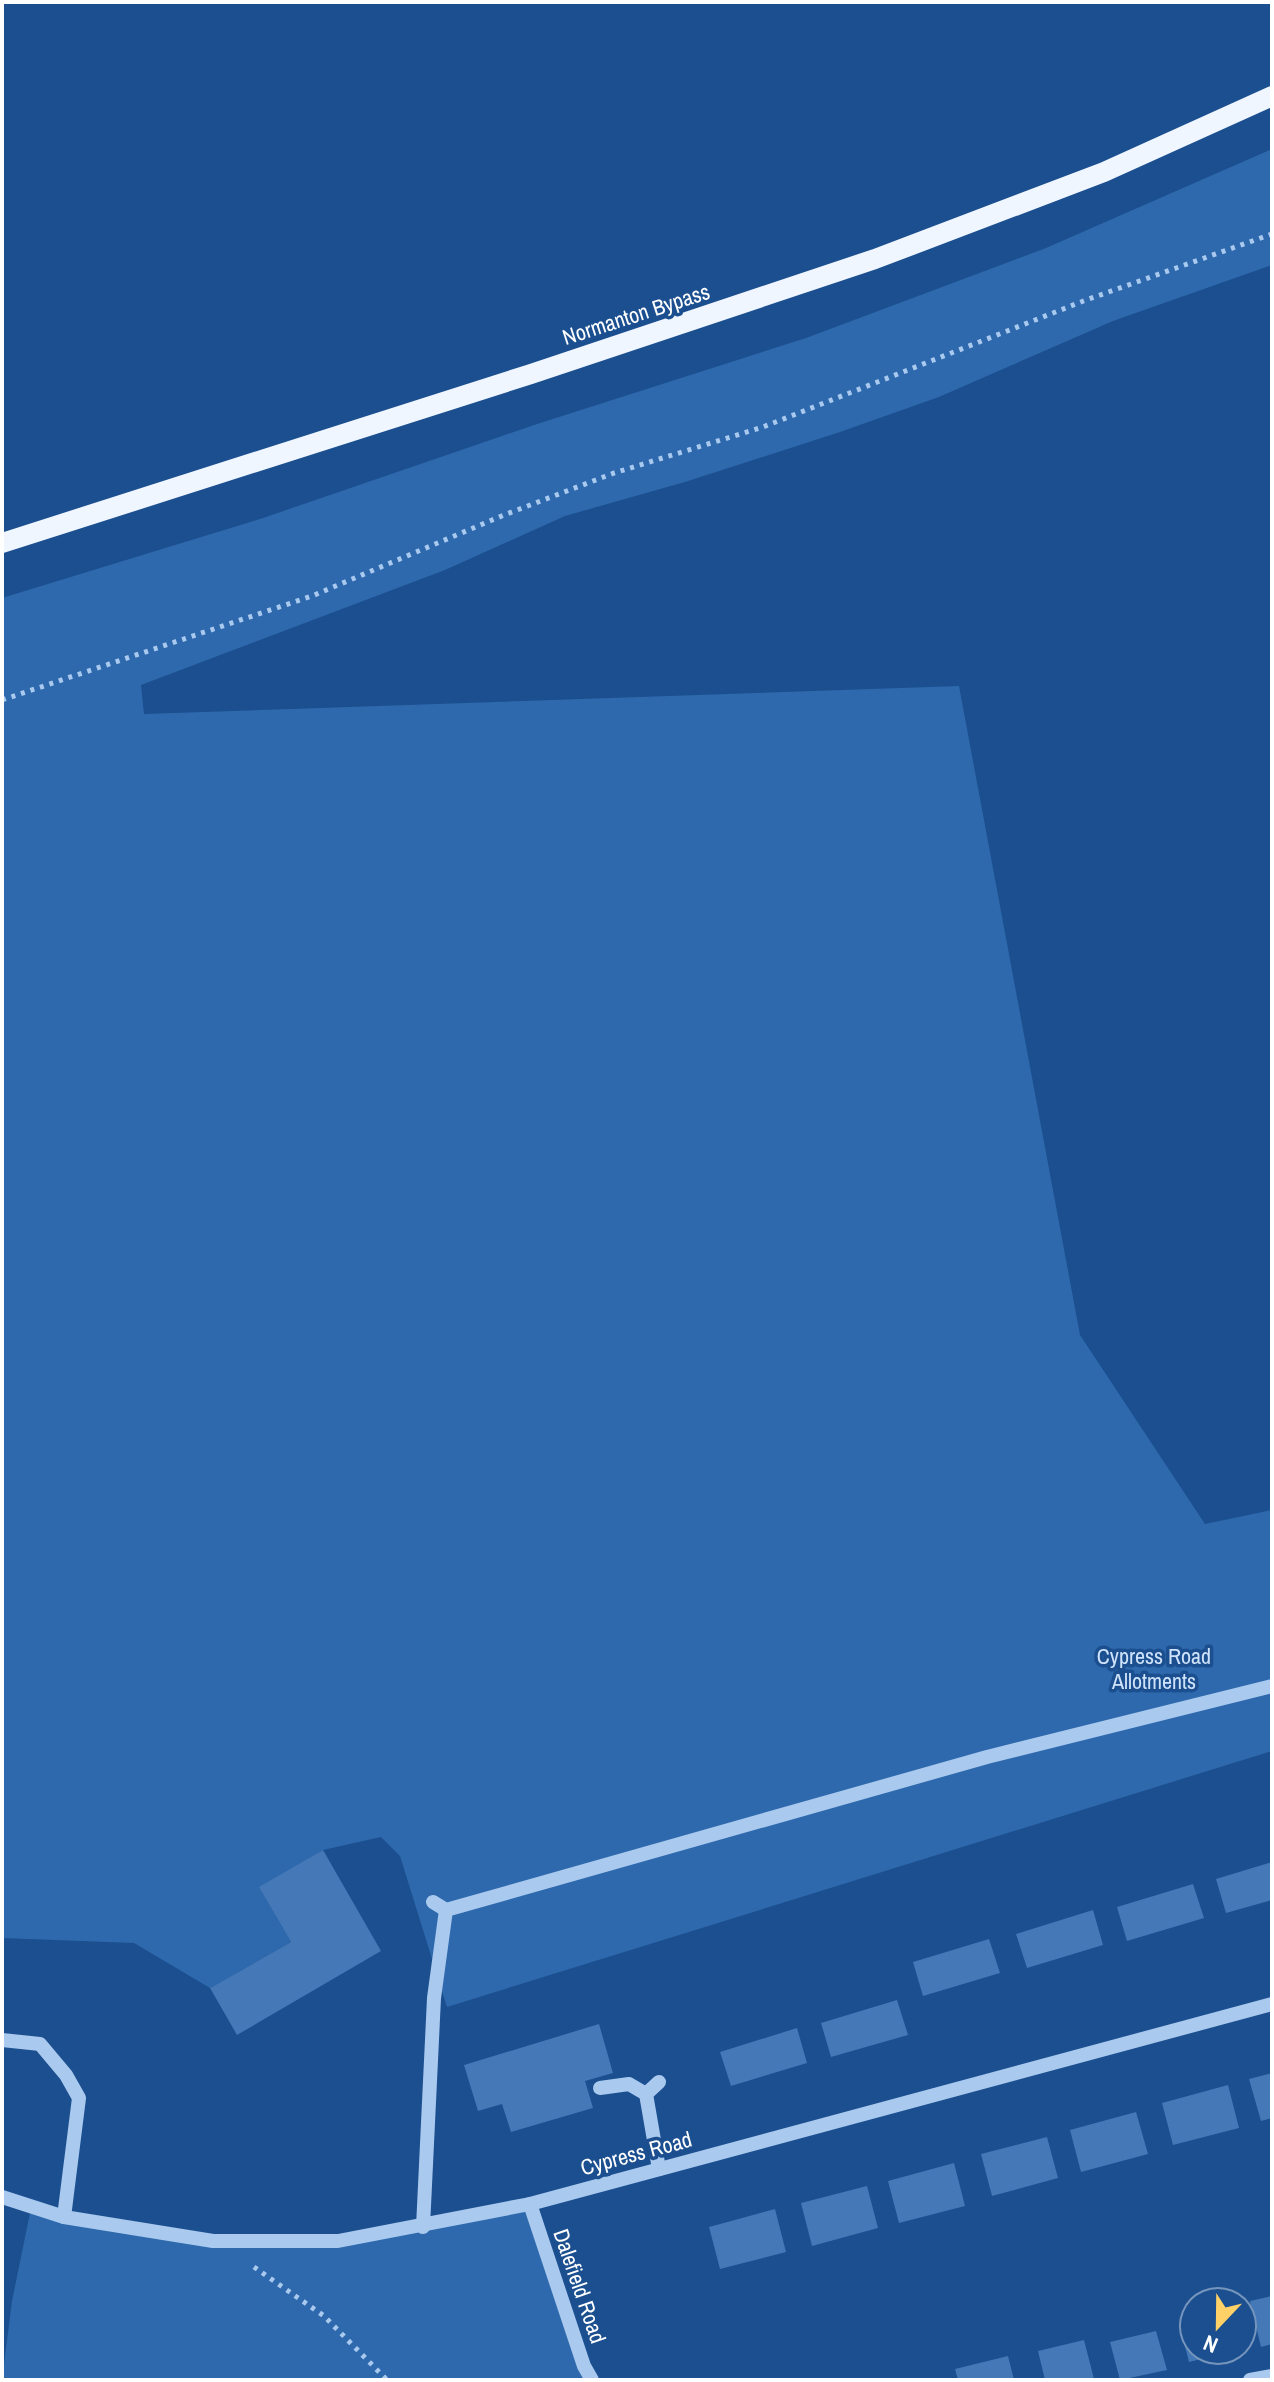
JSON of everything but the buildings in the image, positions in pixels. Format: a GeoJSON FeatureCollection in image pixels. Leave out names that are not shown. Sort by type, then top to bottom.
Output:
{"type":"FeatureCollection","features":[{"type":"Feature","properties":{"kind":"main road","name":"Normanton Bypass"},"geometry":{"type":"LineString","coordinates":[[2,543],[531,374],[875,259],[1104,172],[1272,96]]}},
{"type":"Feature","properties":{"kind":"street"},"geometry":{"type":"LineString","coordinates":[[433,1902],[446,1910],[987,1757],[1272,1686]]}},
{"type":"Feature","properties":{"kind":"street"},"geometry":{"type":"LineString","coordinates":[[423,2227],[434,1998],[446,1910]]}},
{"type":"Feature","properties":{"kind":"street","name":"Cypress Road"},"geometry":{"type":"LineString","coordinates":[[2,2197],[64,2217],[213,2241],[338,2241],[530,2204],[1272,2004]]}},
{"type":"Feature","properties":{"kind":"street"},"geometry":{"type":"LineString","coordinates":[[2,2040],[40,2044],[66,2075],[79,2098],[64,2217]]}},
{"type":"Feature","properties":{"kind":"street"},"geometry":{"type":"LineString","coordinates":[[646,2094],[659,2082]]}},
{"type":"Feature","properties":{"kind":"street"},"geometry":{"type":"LineString","coordinates":[[600,2088],[629,2084],[646,2094],[659,2169]]}},
{"type":"Feature","properties":{"kind":"street","name":"Dalefield Road"},"geometry":{"type":"LineString","coordinates":[[530,2204],[584,2366],[592,2380]]}},
{"type":"Feature","properties":{"kind":"street"},"geometry":{"type":"LineString","coordinates":[[1250,2380],[1272,2376]]}},
{"type":"Feature","properties":{"kind":"path"},"geometry":{"type":"LineString","coordinates":[[2,700],[312,596],[504,515],[614,473],[763,427],[1086,300],[1272,234]]}},
{"type":"Feature","properties":{"kind":"path"},"geometry":{"type":"LineString","coordinates":[[213,2241],[284,2286],[324,2316],[387,2380]]}},
{"type":"Feature","properties":{"kind":"green space","name":"Cypress Road Allotments"},"geometry":{"type":"Polygon","coordinates":[[[1272,149],[1272,265],[1113,321],[939,397],[685,482],[565,516],[445,570],[141,685],[144,714],[959,686],[1080,1335],[1205,1524],[1272,1510],[1272,1751],[447,2007],[400,1856],[381,1837],[323,1850],[260,1888],[291,1942],[210,1988],[134,1943],[2,1938],[2,598],[263,518],[534,425],[806,338],[1046,248],[1272,149]]]}},
{"type":"Feature","properties":{"kind":"green space"},"geometry":{"type":"Polygon","coordinates":[[[530,2204],[592,2380],[2,2380],[12,2301],[31,2208],[156,2233],[338,2241],[530,2204]]]}}]}
